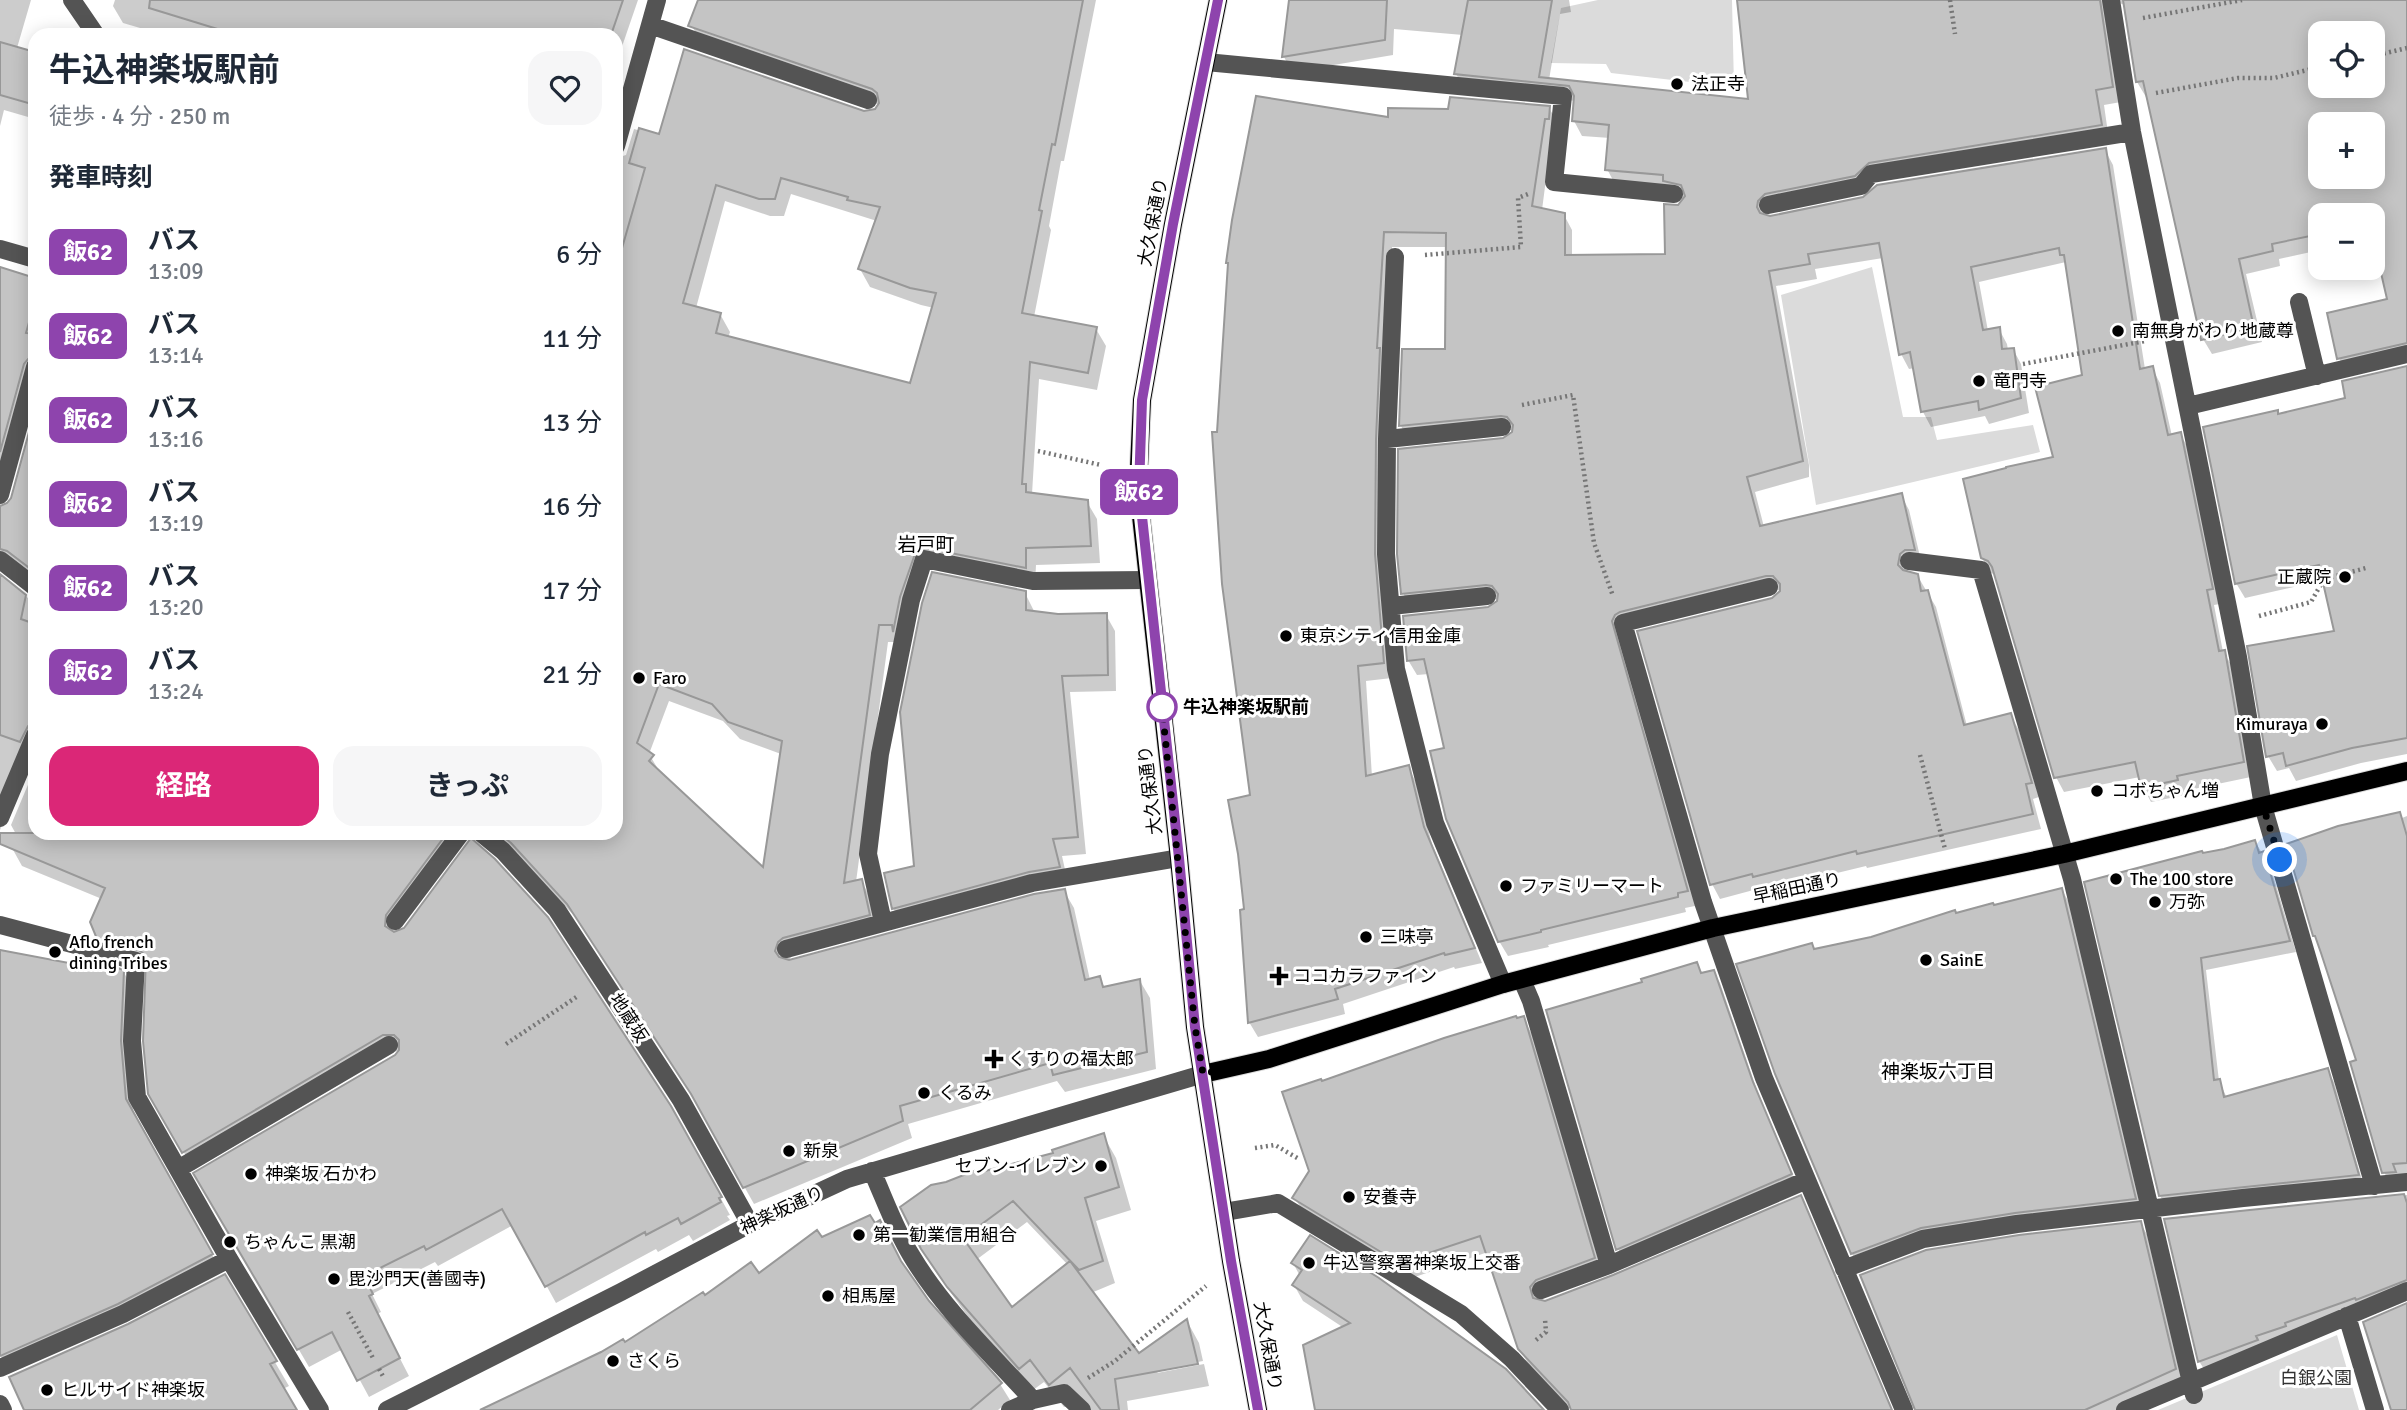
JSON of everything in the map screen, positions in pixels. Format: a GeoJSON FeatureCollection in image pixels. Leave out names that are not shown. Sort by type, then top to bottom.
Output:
{"type":"FeatureCollection","features":[{"type":"Feature","properties":{"kind":"main road","name":"大久保通り"},"geometry":{"type":"LineString","coordinates":[[1218,0],[1142,400],[1139,489],[1195,1027],[1231,1261],[1258,1410]]}},
{"type":"Feature","properties":{"kind":"main road","name":"早稲田通り"},"geometry":{"type":"LineString","coordinates":[[1203,1074],[1269,1059],[1503,985],[1713,928],[2064,854],[2407,771]]}},
{"type":"Feature","properties":{"kind":"street"},"geometry":{"type":"LineString","coordinates":[[72,0],[91,28]]}},
{"type":"Feature","properties":{"kind":"street"},"geometry":{"type":"LineString","coordinates":[[623,121],[657,0]]}},
{"type":"Feature","properties":{"kind":"street"},"geometry":{"type":"LineString","coordinates":[[2111,0],[2132,132],[2231,624],[2263,806],[2374,1186]]}},
{"type":"Feature","properties":{"kind":"street"},"geometry":{"type":"LineString","coordinates":[[650,25],[868,100]]}},
{"type":"Feature","properties":{"kind":"street"},"geometry":{"type":"LineString","coordinates":[[1206,62],[1563,96],[1554,182],[1674,194]]}},
{"type":"Feature","properties":{"kind":"street"},"geometry":{"type":"LineString","coordinates":[[1768,205],[1861,186],[1871,174],[2132,132]]}},
{"type":"Feature","properties":{"kind":"street"},"geometry":{"type":"LineString","coordinates":[[0,249],[28,257]]}},
{"type":"Feature","properties":{"kind":"street"},"geometry":{"type":"LineString","coordinates":[[1395,257],[1387,439],[1386,554],[1396,669],[1435,823],[1503,985]]}},
{"type":"Feature","properties":{"kind":"street"},"geometry":{"type":"LineString","coordinates":[[2299,302],[2317,376]]}},
{"type":"Feature","properties":{"kind":"street"},"geometry":{"type":"LineString","coordinates":[[2188,406],[2407,354]]}},
{"type":"Feature","properties":{"kind":"street"},"geometry":{"type":"LineString","coordinates":[[0,495],[28,393]]}},
{"type":"Feature","properties":{"kind":"street"},"geometry":{"type":"LineString","coordinates":[[1387,439],[1502,427]]}},
{"type":"Feature","properties":{"kind":"street"},"geometry":{"type":"LineString","coordinates":[[883,922],[868,854],[880,754],[911,600],[924,559],[1033,581],[1147,580]]}},
{"type":"Feature","properties":{"kind":"street"},"geometry":{"type":"LineString","coordinates":[[0,560],[28,582]]}},
{"type":"Feature","properties":{"kind":"street"},"geometry":{"type":"LineString","coordinates":[[1909,561],[1980,570],[2072,879],[2192,1388]]}},
{"type":"Feature","properties":{"kind":"street"},"geometry":{"type":"LineString","coordinates":[[1769,587],[1623,623],[1703,902],[1764,1078],[1904,1410]]}},
{"type":"Feature","properties":{"kind":"street"},"geometry":{"type":"LineString","coordinates":[[1391,606],[1487,596]]}},
{"type":"Feature","properties":{"kind":"street"},"geometry":{"type":"LineString","coordinates":[[0,818],[28,752]]}},
{"type":"Feature","properties":{"kind":"street"},"geometry":{"type":"LineString","coordinates":[[396,921],[456,840]]}},
{"type":"Feature","properties":{"kind":"street","name":"地蔵坂"},"geometry":{"type":"LineString","coordinates":[[490,840],[503,850],[557,910],[681,1100],[751,1224]]}},
{"type":"Feature","properties":{"kind":"street"},"geometry":{"type":"LineString","coordinates":[[786,949],[1032,883],[1179,858]]}},
{"type":"Feature","properties":{"kind":"street"},"geometry":{"type":"LineString","coordinates":[[0,925],[136,961],[132,1041],[137,1097],[229,1259],[320,1410]]}},
{"type":"Feature","properties":{"kind":"street"},"geometry":{"type":"LineString","coordinates":[[1522,980],[1531,1001],[1609,1265]]}},
{"type":"Feature","properties":{"kind":"street"},"geometry":{"type":"LineString","coordinates":[[178,1169],[389,1045]]}},
{"type":"Feature","properties":{"kind":"street","name":"神楽坂通り"},"geometry":{"type":"LineString","coordinates":[[387,1410],[751,1224],[847,1179],[1203,1074]]}},
{"type":"Feature","properties":{"kind":"street"},"geometry":{"type":"LineString","coordinates":[[872,1171],[894,1225],[911,1256],[940,1298],[1033,1400]]}},
{"type":"Feature","properties":{"kind":"street"},"geometry":{"type":"LineString","coordinates":[[1541,1290],[1609,1265],[1807,1180]]}},
{"type":"Feature","properties":{"kind":"street"},"geometry":{"type":"LineString","coordinates":[[1844,1269],[1923,1239],[2017,1224],[2407,1182]]}},
{"type":"Feature","properties":{"kind":"street"},"geometry":{"type":"LineString","coordinates":[[1224,1212],[1278,1203],[1461,1314],[1512,1359],[1560,1410]]}},
{"type":"Feature","properties":{"kind":"street"},"geometry":{"type":"LineString","coordinates":[[0,1368],[123,1314],[229,1259]]}},
{"type":"Feature","properties":{"kind":"street"},"geometry":{"type":"LineString","coordinates":[[2125,1410],[2192,1388],[2407,1291]]}},
{"type":"Feature","properties":{"kind":"street"},"geometry":{"type":"LineString","coordinates":[[2347,1316],[2375,1410]]}},
{"type":"Feature","properties":{"kind":"street"},"geometry":{"type":"LineString","coordinates":[[1010,1410],[1033,1400],[1064,1394],[1082,1410]]}},
{"type":"Feature","properties":{"kind":"street"},"geometry":{"type":"LineString","coordinates":[[0,1404],[2,1410]]}},
{"type":"Feature","properties":{"kind":"path"},"geometry":{"type":"LineString","coordinates":[[1950,0],[1955,34]]}},
{"type":"Feature","properties":{"kind":"path"},"geometry":{"type":"LineString","coordinates":[[2115,25],[2163,13],[2242,0]]}},
{"type":"Feature","properties":{"kind":"path"},"geometry":{"type":"LineString","coordinates":[[2385,53],[2407,48]]}},
{"type":"Feature","properties":{"kind":"path"},"geometry":{"type":"LineString","coordinates":[[2127,98],[2238,78],[2274,78],[2308,70]]}},
{"type":"Feature","properties":{"kind":"path"},"geometry":{"type":"LineString","coordinates":[[1395,257],[1521,247],[1518,198],[1554,182]]}},
{"type":"Feature","properties":{"kind":"path"},"geometry":{"type":"LineString","coordinates":[[2023,364],[2173,336]]}},
{"type":"Feature","properties":{"kind":"path"},"geometry":{"type":"LineString","coordinates":[[1502,427],[1522,405],[1573,395],[1594,543],[1623,623]]}},
{"type":"Feature","properties":{"kind":"path"},"geometry":{"type":"LineString","coordinates":[[1038,452],[1101,465]]}},
{"type":"Feature","properties":{"kind":"path"},"geometry":{"type":"LineString","coordinates":[[2231,624],[2311,602],[2324,579],[2366,568]]}},
{"type":"Feature","properties":{"kind":"path"},"geometry":{"type":"LineString","coordinates":[[1920,755],[1942,843],[1955,876]]}},
{"type":"Feature","properties":{"kind":"path"},"geometry":{"type":"LineString","coordinates":[[506,1044],[603,979]]}},
{"type":"Feature","properties":{"kind":"path"},"geometry":{"type":"LineString","coordinates":[[1255,1148],[1275,1145],[1299,1159]]}},
{"type":"Feature","properties":{"kind":"path"},"geometry":{"type":"LineString","coordinates":[[1064,1394],[1136,1344],[1198,1294],[1231,1261]]}},
{"type":"Feature","properties":{"kind":"path"},"geometry":{"type":"LineString","coordinates":[[1512,1359],[1546,1332],[1541,1290]]}},
{"type":"Feature","properties":{"kind":"path"},"geometry":{"type":"LineString","coordinates":[[348,1312],[373,1358]]}},
{"type":"Feature","properties":{"kind":"green space"},"geometry":{"type":"Polygon","coordinates":[[[1598,0],[1732,0],[1734,87],[1611,73],[1606,64],[1551,63],[1561,8],[1598,0]]]}},
{"type":"Feature","properties":{"kind":"green space"},"geometry":{"type":"Polygon","coordinates":[[[1872,267],[1903,417],[1931,417],[1937,440],[2033,425],[2040,452],[1816,505],[1781,295],[1872,267]]]}},
{"type":"Feature","properties":{"kind":"green space","name":"白銀公園"},"geometry":{"type":"Polygon","coordinates":[[[2337,1335],[2359,1410],[2158,1410],[2337,1335]]]}},
{"type":"Feature","properties":{"kind":"building"},"geometry":{"type":"Polygon","coordinates":[[[150,0],[623,0],[613,28],[214,28],[149,8],[150,0]]]}},
{"type":"Feature","properties":{"kind":"building"},"geometry":{"type":"Polygon","coordinates":[[[698,0],[1083,0],[1055,145],[1052,144],[1039,210],[1042,211],[1022,313],[1097,327],[1088,373],[1030,362],[1022,484],[1026,484],[1026,492],[1088,500],[1091,546],[1026,548],[1026,568],[926,548],[916,551],[900,597],[893,632],[892,625],[879,625],[844,883],[862,879],[870,915],[783,938],[778,942],[775,951],[779,957],[789,960],[1034,894],[1065,889],[1085,980],[1100,976],[1103,987],[1140,979],[1147,1052],[1053,1075],[1050,1063],[900,1106],[903,1121],[743,1188],[691,1094],[567,904],[507,840],[623,840],[623,245],[645,168],[629,163],[639,128],[659,134],[684,49],[864,111],[875,109],[879,103],[877,93],[688,26],[698,0]],[[781,178],[775,199],[759,199],[716,185],[683,303],[721,313],[716,333],[910,383],[936,293],[910,288],[858,269],[880,207],[847,200],[848,197],[781,178]],[[659,684],[637,743],[654,755],[649,761],[763,867],[782,741],[728,722],[712,704],[659,684]]]}},
{"type":"Feature","properties":{"kind":"building"},"geometry":{"type":"Polygon","coordinates":[[[1289,0],[1387,0],[1385,40],[1282,57],[1289,0]]]}},
{"type":"Feature","properties":{"kind":"building"},"geometry":{"type":"Polygon","coordinates":[[[1468,0],[1552,0],[1539,77],[1748,99],[1737,0],[2100,0],[2113,87],[2096,90],[2102,125],[1869,163],[1855,176],[1765,194],[1758,201],[1757,207],[1760,213],[1770,216],[1863,197],[1877,185],[2106,148],[2140,369],[2153,366],[2168,435],[2181,432],[2213,589],[2207,590],[2219,651],[2225,650],[2244,762],[2177,776],[2178,780],[2141,788],[2135,762],[2054,778],[1992,567],[1988,561],[1981,558],[1963,479],[2053,457],[2035,387],[2082,375],[2064,255],[2060,255],[2059,248],[1971,267],[1983,330],[2000,327],[2002,349],[2014,348],[2021,398],[1979,410],[1978,401],[1921,412],[1910,352],[1899,355],[1879,243],[1808,254],[1810,264],[1769,271],[1803,461],[1747,477],[1760,526],[1902,493],[1915,550],[1905,550],[1900,554],[1898,565],[1903,570],[1918,574],[1921,591],[1928,590],[1964,725],[2011,713],[2032,783],[2026,784],[2033,814],[1710,885],[1637,631],[1772,598],[1780,591],[1780,584],[1773,576],[1766,576],[1620,612],[1612,621],[1688,891],[1678,893],[1678,897],[1498,942],[1446,819],[1430,751],[1444,748],[1424,659],[1407,661],[1403,616],[1488,607],[1497,601],[1498,594],[1492,586],[1486,585],[1401,594],[1397,554],[1398,449],[1503,438],[1512,432],[1513,425],[1507,417],[1501,416],[1399,426],[1402,349],[1445,349],[1446,233],[1384,232],[1377,348],[1380,348],[1375,554],[1384,663],[1358,666],[1366,776],[1409,765],[1424,827],[1475,948],[1445,955],[1444,953],[1335,989],[1338,999],[1248,1023],[1240,910],[1244,909],[1228,800],[1250,795],[1222,584],[1212,432],[1217,432],[1226,263],[1256,96],[1388,117],[1388,108],[1448,109],[1450,97],[1550,106],[1549,119],[1545,119],[1532,206],[1565,213],[1565,255],[1665,254],[1664,204],[1678,205],[1685,196],[1681,185],[1663,181],[1663,175],[1605,170],[1609,125],[1572,121],[1574,96],[1569,86],[1454,74],[1468,0]]]}},
{"type":"Feature","properties":{"kind":"building"},"geometry":{"type":"Polygon","coordinates":[[[2123,0],[2407,0],[2407,343],[2337,359],[2327,313],[2387,299],[2383,280],[2385,280],[2385,203],[2308,203],[2308,236],[2272,244],[2273,251],[2239,259],[2254,328],[2201,340],[2143,81],[2136,82],[2123,0]]]}},
{"type":"Feature","properties":{"kind":"building"},"geometry":{"type":"Polygon","coordinates":[[[0,42],[28,50],[28,103],[0,95],[0,42]]]}},
{"type":"Feature","properties":{"kind":"building"},"geometry":{"type":"Polygon","coordinates":[[[0,267],[28,276],[28,359],[24,364],[0,452],[0,267]]]}},
{"type":"Feature","properties":{"kind":"building"},"geometry":{"type":"Polygon","coordinates":[[[2407,366],[2407,738],[2352,748],[2286,766],[2283,753],[2266,757],[2247,646],[2334,631],[2319,565],[2235,584],[2203,427],[2278,410],[2278,414],[2345,398],[2342,381],[2407,366]]]}},
{"type":"Feature","properties":{"kind":"building"},"geometry":{"type":"Polygon","coordinates":[[[28,436],[28,567],[0,549],[0,506],[11,498],[28,436]]]}},
{"type":"Feature","properties":{"kind":"building"},"geometry":{"type":"Polygon","coordinates":[[[932,572],[1026,591],[1026,610],[1058,614],[1107,613],[1108,675],[1062,676],[1078,837],[1053,839],[1060,867],[1029,872],[892,909],[884,873],[914,866],[900,712],[922,603],[932,572]]]}},
{"type":"Feature","properties":{"kind":"building"},"geometry":{"type":"Polygon","coordinates":[[[0,574],[26,595],[21,619],[28,622],[28,726],[20,742],[0,735],[0,574]]]}},
{"type":"Feature","properties":{"kind":"building"},"geometry":{"type":"Polygon","coordinates":[[[2400,812],[2407,836],[2407,1163],[2393,1164],[2396,1172],[2382,1173],[2350,1062],[2356,1060],[2313,936],[2286,844],[2338,826],[2400,812]]]}},
{"type":"Feature","properties":{"kind":"building"},"geometry":{"type":"Polygon","coordinates":[[[0,833],[28,833],[28,840],[442,840],[386,915],[385,926],[394,932],[404,928],[470,840],[473,840],[495,859],[548,917],[671,1106],[722,1197],[719,1198],[721,1202],[681,1224],[678,1218],[646,1235],[645,1232],[545,1287],[502,1209],[426,1250],[424,1246],[364,1276],[373,1294],[369,1296],[400,1358],[357,1381],[332,1332],[297,1350],[193,1173],[395,1055],[399,1050],[399,1040],[394,1035],[383,1035],[182,1153],[148,1094],[143,1041],[146,956],[139,950],[97,939],[90,922],[105,888],[0,844],[0,833]]]}},
{"type":"Feature","properties":{"kind":"building"},"geometry":{"type":"Polygon","coordinates":[[[2255,840],[2259,853],[2264,851],[2290,941],[2201,958],[2214,1080],[2220,1079],[2224,1097],[2328,1068],[2359,1175],[2159,1196],[2084,882],[2255,840]]]}},
{"type":"Feature","properties":{"kind":"building"},"geometry":{"type":"Polygon","coordinates":[[[2062,888],[2136,1199],[2015,1213],[1921,1228],[1851,1254],[1775,1074],[1736,964],[1812,943],[1814,949],[1871,937],[1955,910],[1956,913],[2062,888]]]}},
{"type":"Feature","properties":{"kind":"building"},"geometry":{"type":"Polygon","coordinates":[[[0,950],[111,971],[108,965],[124,970],[121,1041],[126,1099],[213,1254],[118,1304],[0,1356],[0,950]]]}},
{"type":"Feature","properties":{"kind":"building"},"geometry":{"type":"Polygon","coordinates":[[[1697,962],[1701,973],[1714,970],[1753,1082],[1792,1174],[1616,1250],[1546,1010],[1642,982],[1641,979],[1697,962]]]}},
{"type":"Feature","properties":{"kind":"building"},"geometry":{"type":"Polygon","coordinates":[[[1516,1016],[1524,1016],[1595,1258],[1536,1280],[1530,1287],[1533,1298],[1545,1301],[1613,1275],[1801,1195],[1892,1410],[1571,1410],[1568,1402],[1518,1349],[1480,1236],[1399,1263],[1292,1198],[1309,1171],[1282,1092],[1516,1016]]]}},
{"type":"Feature","properties":{"kind":"building"},"geometry":{"type":"Polygon","coordinates":[[[1104,1133],[1119,1187],[1085,1198],[1103,1261],[1079,1270],[1013,1201],[963,1238],[1012,1307],[1070,1261],[1139,1353],[1187,1319],[1198,1364],[1115,1379],[1119,1410],[1101,1410],[1070,1368],[1049,1385],[1030,1360],[1019,1369],[947,1287],[921,1249],[900,1207],[931,1185],[979,1169],[981,1172],[1053,1153],[1052,1150],[1104,1133]]]}},
{"type":"Feature","properties":{"kind":"building"},"geometry":{"type":"Polygon","coordinates":[[[2404,1194],[2407,1203],[2407,1280],[2285,1323],[2286,1326],[2256,1336],[2258,1340],[2198,1362],[2164,1219],[2404,1194]]]}},
{"type":"Feature","properties":{"kind":"building"},"geometry":{"type":"Polygon","coordinates":[[[870,1215],[875,1223],[880,1220],[901,1261],[929,1301],[1002,1383],[970,1410],[480,1410],[623,1339],[625,1342],[703,1292],[705,1295],[751,1262],[759,1273],[817,1230],[822,1237],[870,1215]]]}},
{"type":"Feature","properties":{"kind":"building"},"geometry":{"type":"Polygon","coordinates":[[[2141,1221],[2176,1369],[2085,1410],[1915,1410],[1860,1275],[1926,1250],[2019,1235],[2141,1221]]]}},
{"type":"Feature","properties":{"kind":"building"},"geometry":{"type":"Polygon","coordinates":[[[1310,1235],[1379,1278],[1506,1369],[1544,1410],[1315,1410],[1303,1345],[1350,1323],[1292,1285],[1302,1270],[1291,1263],[1310,1235]]]}},
{"type":"Feature","properties":{"kind":"building"},"geometry":{"type":"Polygon","coordinates":[[[225,1274],[277,1361],[270,1364],[297,1410],[24,1410],[9,1377],[128,1324],[225,1274]]]}},
{"type":"Feature","properties":{"kind":"building"},"geometry":{"type":"Polygon","coordinates":[[[2407,1303],[2407,1410],[2391,1410],[2363,1322],[2407,1303]]]}},
{"type":"Feature","properties":{"kind":"bus line","name":"飯62"},"geometry":{"type":"LineString","coordinates":[[1218,0],[1173,224],[1142,400],[1139,489],[1195,1027],[1231,1261],[1258,1410]]}},
{"type":"Feature","properties":{"kind":"place","name":"法正寺"},"geometry":{"type":"Point","coordinates":[1677,84]}},
{"type":"Feature","properties":{"kind":"place","name":"南無身がわり地蔵尊"},"geometry":{"type":"Point","coordinates":[2118,331]}},
{"type":"Feature","properties":{"kind":"place","name":"竜門寺"},"geometry":{"type":"Point","coordinates":[1979,381]}},
{"type":"Feature","properties":{"kind":"place","name":"正蔵院"},"geometry":{"type":"Point","coordinates":[2345,577]}},
{"type":"Feature","properties":{"kind":"place","name":"東京シティ信用金庫"},"geometry":{"type":"Point","coordinates":[1286,636]}},
{"type":"Feature","properties":{"kind":"place","name":"Faro"},"geometry":{"type":"Point","coordinates":[639,678]}},
{"type":"Feature","properties":{"kind":"place","name":"牛込神楽坂駅前"},"geometry":{"type":"Point","coordinates":[1162,707]}},
{"type":"Feature","properties":{"kind":"place","name":"Kimuraya"},"geometry":{"type":"Point","coordinates":[2322,724]}},
{"type":"Feature","properties":{"kind":"place","name":"コボちゃん増"},"geometry":{"type":"Point","coordinates":[2097,791]}},
{"type":"Feature","properties":{"kind":"place","name":"The 100 store"},"geometry":{"type":"Point","coordinates":[2116,879]}},
{"type":"Feature","properties":{"kind":"place","name":"ファミリーマート"},"geometry":{"type":"Point","coordinates":[1506,886]}},
{"type":"Feature","properties":{"kind":"place","name":"万弥"},"geometry":{"type":"Point","coordinates":[2155,902]}},
{"type":"Feature","properties":{"kind":"place","name":"三味亭"},"geometry":{"type":"Point","coordinates":[1366,937]}},
{"type":"Feature","properties":{"kind":"place","name":"Aflo french dining Tribes"},"geometry":{"type":"Point","coordinates":[55,952]}},
{"type":"Feature","properties":{"kind":"place","name":"SainE"},"geometry":{"type":"Point","coordinates":[1926,960]}},
{"type":"Feature","properties":{"kind":"place","name":"ココカラファイン"},"geometry":{"type":"Point","coordinates":[1279,976]}},
{"type":"Feature","properties":{"kind":"place","name":"くすりの福太郎"},"geometry":{"type":"Point","coordinates":[994,1059]}},
{"type":"Feature","properties":{"kind":"place","name":"くるみ"},"geometry":{"type":"Point","coordinates":[924,1093]}},
{"type":"Feature","properties":{"kind":"place","name":"新泉"},"geometry":{"type":"Point","coordinates":[789,1151]}},
{"type":"Feature","properties":{"kind":"place","name":"セブン-イレブン"},"geometry":{"type":"Point","coordinates":[1101,1166]}},
{"type":"Feature","properties":{"kind":"place","name":"神楽坂 石かわ"},"geometry":{"type":"Point","coordinates":[251,1174]}},
{"type":"Feature","properties":{"kind":"place","name":"安養寺"},"geometry":{"type":"Point","coordinates":[1349,1197]}},
{"type":"Feature","properties":{"kind":"place","name":"第一勧業信用組合"},"geometry":{"type":"Point","coordinates":[859,1235]}},
{"type":"Feature","properties":{"kind":"place","name":"ちゃんこ 黒潮"},"geometry":{"type":"Point","coordinates":[230,1242]}},
{"type":"Feature","properties":{"kind":"place","name":"牛込警察署神楽坂上交番"},"geometry":{"type":"Point","coordinates":[1309,1263]}},
{"type":"Feature","properties":{"kind":"place","name":"毘沙門天(善國寺)"},"geometry":{"type":"Point","coordinates":[334,1279]}},
{"type":"Feature","properties":{"kind":"place","name":"相馬屋"},"geometry":{"type":"Point","coordinates":[828,1296]}},
{"type":"Feature","properties":{"kind":"place","name":"さくら"},"geometry":{"type":"Point","coordinates":[613,1361]}},
{"type":"Feature","properties":{"kind":"place","name":"ヒルサイド神楽坂"},"geometry":{"type":"Point","coordinates":[47,1390]}},
{"type":"Feature","properties":{"kind":"district","name":"岩戸町"},"geometry":{"type":"Point","coordinates":[926,545]}},
{"type":"Feature","properties":{"kind":"district","name":"神楽坂六丁目"},"geometry":{"type":"Point","coordinates":[1938,1072]}},
{"type":"Feature","properties":{"kind":"route"},"geometry":{"type":"LineString","coordinates":[[1162,707],[1195,1027],[1203,1074],[1269,1059],[1503,985],[1713,928],[2064,854],[2263,806],[2280,860]]}}]}
